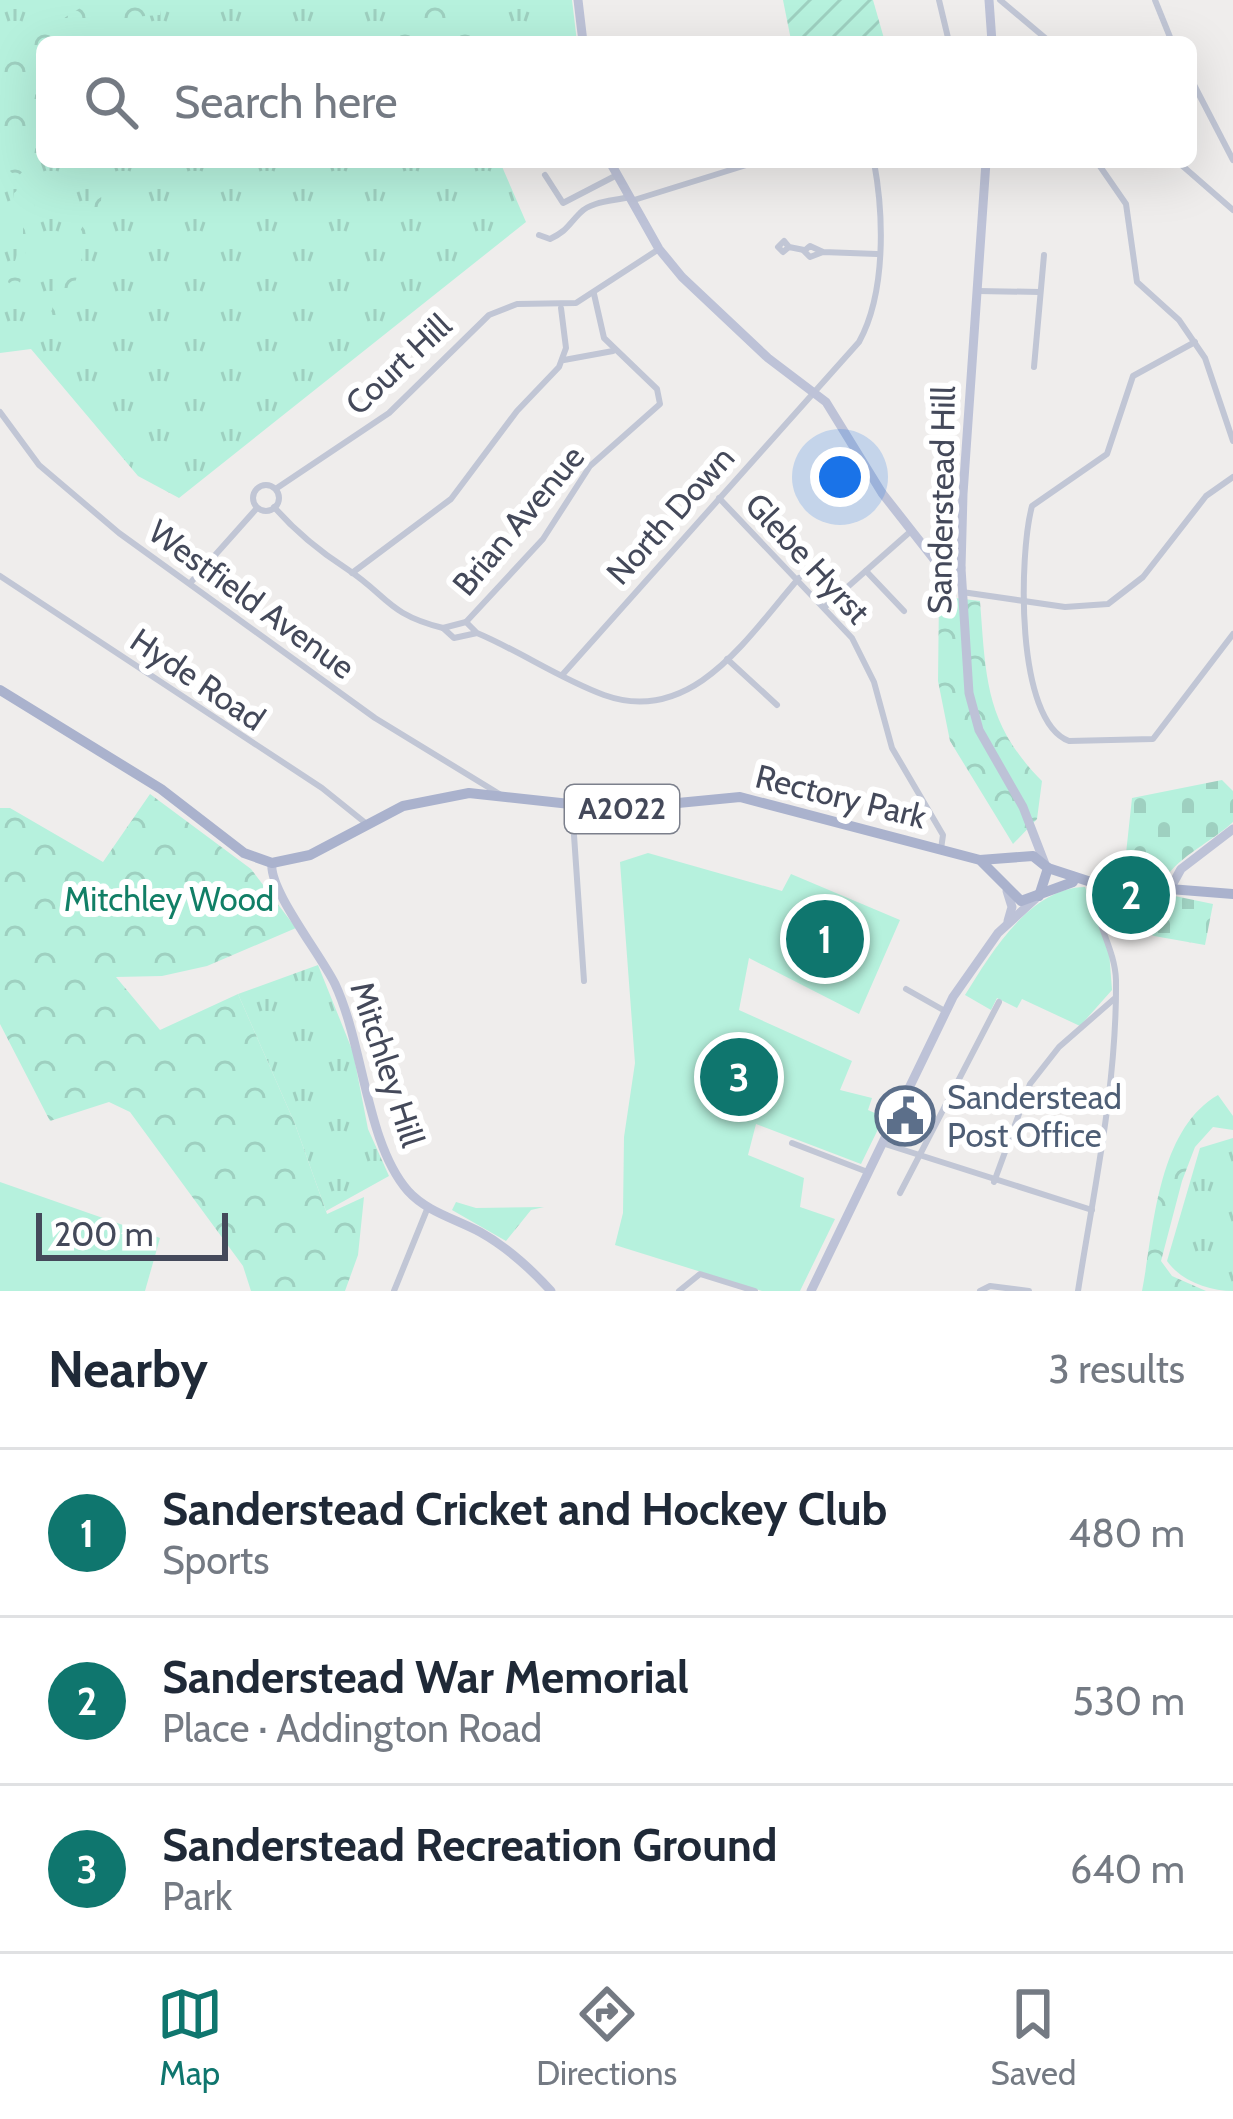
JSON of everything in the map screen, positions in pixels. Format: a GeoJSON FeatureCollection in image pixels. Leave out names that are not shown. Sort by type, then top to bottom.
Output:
{"type":"FeatureCollection","features":[{"type":"Feature","properties":{"kind":"main road"},"geometry":{"type":"LineString","coordinates":[[578,0],[582,36]]}},
{"type":"Feature","properties":{"kind":"main road"},"geometry":{"type":"LineString","coordinates":[[989,0],[992,36]]}},
{"type":"Feature","properties":{"kind":"main road"},"geometry":{"type":"LineString","coordinates":[[613,168],[659,249],[737,332],[816,391],[911,531],[939,565],[961,568]]}},
{"type":"Feature","properties":{"kind":"main road","name":"Sanderstead Hill"},"geometry":{"type":"LineString","coordinates":[[986,168],[961,568],[970,694],[979,730],[1031,825],[1046,866]]}},
{"type":"Feature","properties":{"kind":"main road"},"geometry":{"type":"LineString","coordinates":[[0,690],[161,789],[244,853],[272,863]]}},
{"type":"Feature","properties":{"kind":"main road","name":"Rectory Park"},"geometry":{"type":"LineString","coordinates":[[272,863],[310,855],[403,806],[440,796],[501,795],[616,809],[740,797],[980,860],[1019,857]]}},
{"type":"Feature","properties":{"kind":"main road"},"geometry":{"type":"LineString","coordinates":[[811,1291],[945,1011],[1005,926],[1012,910],[1006,871],[1019,857],[1031,825]]}},
{"type":"Feature","properties":{"kind":"main road"},"geometry":{"type":"LineString","coordinates":[[1171,887],[1181,869],[1233,830]]}},
{"type":"Feature","properties":{"kind":"main road"},"geometry":{"type":"LineString","coordinates":[[1019,857],[1089,882]]}},
{"type":"Feature","properties":{"kind":"main road"},"geometry":{"type":"LineString","coordinates":[[980,860],[1021,901],[1037,898]]}},
{"type":"Feature","properties":{"kind":"main road","name":"Mitchley Hill"},"geometry":{"type":"LineString","coordinates":[[272,863],[273,882],[319,949],[346,1008],[386,1157],[404,1185],[428,1207],[502,1246],[550,1291]]}},
{"type":"Feature","properties":{"kind":"main road"},"geometry":{"type":"LineString","coordinates":[[1037,898],[1046,866]]}},
{"type":"Feature","properties":{"kind":"main road"},"geometry":{"type":"LineString","coordinates":[[1005,926],[1058,885],[1089,882],[1233,894]]}},
{"type":"Feature","properties":{"kind":"street"},"geometry":{"type":"LineString","coordinates":[[939,0],[948,36]]}},
{"type":"Feature","properties":{"kind":"street"},"geometry":{"type":"LineString","coordinates":[[1155,0],[1170,36]]}},
{"type":"Feature","properties":{"kind":"street"},"geometry":{"type":"LineString","coordinates":[[1005,2],[1043,36]]}},
{"type":"Feature","properties":{"kind":"street"},"geometry":{"type":"LineString","coordinates":[[1197,91],[1233,160]]}},
{"type":"Feature","properties":{"kind":"street"},"geometry":{"type":"LineString","coordinates":[[539,235],[550,239],[571,229],[579,214],[592,206],[736,168]]}},
{"type":"Feature","properties":{"kind":"street","name":"North Down"},"geometry":{"type":"LineString","coordinates":[[563,674],[863,336],[872,310],[878,254],[874,168]]}},
{"type":"Feature","properties":{"kind":"street"},"geometry":{"type":"LineString","coordinates":[[1101,168],[1126,204],[1137,282],[1195,342],[1216,380],[1233,441]]}},
{"type":"Feature","properties":{"kind":"street"},"geometry":{"type":"LineString","coordinates":[[1185,168],[1230,205]]}},
{"type":"Feature","properties":{"kind":"street"},"geometry":{"type":"LineString","coordinates":[[545,176],[563,203],[617,175]]}},
{"type":"Feature","properties":{"kind":"street"},"geometry":{"type":"LineString","coordinates":[[790,247],[805,250],[808,257],[824,252],[878,254]]}},
{"type":"Feature","properties":{"kind":"street","name":"Court Hill"},"geometry":{"type":"LineString","coordinates":[[191,582],[257,508],[258,490],[278,488],[388,413],[489,315],[519,304],[561,306],[594,294],[659,249]]}},
{"type":"Feature","properties":{"kind":"street"},"geometry":{"type":"LineString","coordinates":[[1034,367],[1044,255]]}},
{"type":"Feature","properties":{"kind":"street"},"geometry":{"type":"LineString","coordinates":[[978,291],[1040,292]]}},
{"type":"Feature","properties":{"kind":"street"},"geometry":{"type":"LineString","coordinates":[[352,573],[457,493],[517,411],[564,360],[614,351],[601,332],[594,294]]}},
{"type":"Feature","properties":{"kind":"street"},"geometry":{"type":"LineString","coordinates":[[561,306],[564,360]]}},
{"type":"Feature","properties":{"kind":"street"},"geometry":{"type":"LineString","coordinates":[[1195,342],[1133,376],[1107,454],[1032,506],[1024,602],[1041,716],[1070,742],[1153,739],[1233,634]]}},
{"type":"Feature","properties":{"kind":"street","name":"Brian Avenue"},"geometry":{"type":"LineString","coordinates":[[466,622],[543,539],[593,464],[658,409],[657,389],[614,351]]}},
{"type":"Feature","properties":{"kind":"street","name":"Westfield Avenue"},"geometry":{"type":"LineString","coordinates":[[1,418],[60,486],[375,718],[501,795]]}},
{"type":"Feature","properties":{"kind":"street"},"geometry":{"type":"LineString","coordinates":[[962,592],[1088,608],[1124,595],[1206,496],[1233,477]]}},
{"type":"Feature","properties":{"kind":"street"},"geometry":{"type":"LineString","coordinates":[[257,508],[274,507],[278,488]]}},
{"type":"Feature","properties":{"kind":"street","name":"Glebe Hyrst"},"geometry":{"type":"LineString","coordinates":[[719,498],[826,606],[863,656],[890,743],[943,835],[941,849]]}},
{"type":"Feature","properties":{"kind":"street","name":"Brian Avenue"},"geometry":{"type":"LineString","coordinates":[[274,507],[318,552],[352,573],[400,615],[443,628],[454,638],[477,633]]}},
{"type":"Feature","properties":{"kind":"street"},"geometry":{"type":"LineString","coordinates":[[826,606],[911,531]]}},
{"type":"Feature","properties":{"kind":"street"},"geometry":{"type":"LineString","coordinates":[[866,571],[904,610]]}},
{"type":"Feature","properties":{"kind":"street","name":"Hyde Road"},"geometry":{"type":"LineString","coordinates":[[0,576],[322,788],[368,825]]}},
{"type":"Feature","properties":{"kind":"street","name":"Brian Avenue"},"geometry":{"type":"LineString","coordinates":[[443,628],[448,622],[466,622],[477,633],[610,697],[650,700],[699,686],[799,578]]}},
{"type":"Feature","properties":{"kind":"street"},"geometry":{"type":"LineString","coordinates":[[727,659],[777,705]]}},
{"type":"Feature","properties":{"kind":"street"},"geometry":{"type":"LineString","coordinates":[[572,806],[584,981]]}},
{"type":"Feature","properties":{"kind":"street"},"geometry":{"type":"LineString","coordinates":[[1078,1291],[1092,1210],[1115,997],[1113,949],[1089,882]]}},
{"type":"Feature","properties":{"kind":"street"},"geometry":{"type":"LineString","coordinates":[[906,990],[945,1011]]}},
{"type":"Feature","properties":{"kind":"street"},"geometry":{"type":"LineString","coordinates":[[994,1182],[1030,1084],[1059,1048],[1115,997]]}},
{"type":"Feature","properties":{"kind":"street"},"geometry":{"type":"LineString","coordinates":[[901,1193],[999,1002]]}},
{"type":"Feature","properties":{"kind":"street"},"geometry":{"type":"LineString","coordinates":[[1098,1017],[1114,1027]]}},
{"type":"Feature","properties":{"kind":"street"},"geometry":{"type":"LineString","coordinates":[[879,1142],[1092,1210]]}},
{"type":"Feature","properties":{"kind":"street"},"geometry":{"type":"LineString","coordinates":[[792,1143],[865,1171]]}},
{"type":"Feature","properties":{"kind":"street"},"geometry":{"type":"LineString","coordinates":[[394,1291],[428,1207]]}},
{"type":"Feature","properties":{"kind":"street"},"geometry":{"type":"LineString","coordinates":[[679,1291],[695,1275],[755,1291]]}},
{"type":"Feature","properties":{"kind":"street"},"geometry":{"type":"LineString","coordinates":[[980,1291],[990,1286],[1029,1291]]}},
{"type":"Feature","properties":{"kind":"green space"},"geometry":{"type":"Polygon","coordinates":[[[0,0],[572,0],[576,36],[36,36],[36,168],[503,168],[526,222],[179,498],[138,476],[31,349],[0,353],[0,0]]]}},
{"type":"Feature","properties":{"kind":"green space"},"geometry":{"type":"Polygon","coordinates":[[[93,0],[163,0],[160,15],[113,23],[96,36],[36,36],[36,155],[17,178],[0,161],[0,58],[93,0]]]}},
{"type":"Feature","properties":{"kind":"green space"},"geometry":{"type":"Polygon","coordinates":[[[408,0],[472,0],[472,36],[380,36],[408,0]]]}},
{"type":"Feature","properties":{"kind":"green space"},"geometry":{"type":"Polygon","coordinates":[[[783,0],[873,0],[883,36],[790,36],[783,0]]]}},
{"type":"Feature","properties":{"kind":"green space"},"geometry":{"type":"Polygon","coordinates":[[[92,168],[104,168],[100,214],[83,254],[60,338],[48,338],[41,325],[52,310],[60,264],[89,216],[92,168]]]}},
{"type":"Feature","properties":{"kind":"green space"},"geometry":{"type":"Polygon","coordinates":[[[27,183],[36,196],[20,283],[13,288],[8,282],[23,237],[23,213],[12,204],[14,193],[27,183]]]}},
{"type":"Feature","properties":{"kind":"green space"},"geometry":{"type":"Polygon","coordinates":[[[939,596],[980,601],[987,677],[999,719],[1009,740],[1042,781],[1037,819],[1013,844],[950,741],[938,681],[939,596]]]}},
{"type":"Feature","properties":{"kind":"green space"},"geometry":{"type":"Polygon","coordinates":[[[1222,780],[1233,791],[1233,822],[1165,879],[1124,872],[1132,798],[1222,780]]]}},
{"type":"Feature","properties":{"kind":"green space","name":"Mitchley Wood"},"geometry":{"type":"Polygon","coordinates":[[[150,794],[251,869],[296,928],[207,966],[162,976],[116,977],[160,1030],[238,994],[295,1124],[327,1214],[364,1197],[358,1255],[345,1291],[251,1291],[243,1266],[130,1112],[109,1102],[50,1121],[0,1024],[0,808],[10,808],[103,862],[150,794]]]}},
{"type":"Feature","properties":{"kind":"green space"},"geometry":{"type":"Polygon","coordinates":[[[648,853],[782,891],[791,874],[900,920],[859,1014],[749,958],[739,1010],[852,1061],[840,1090],[872,1098],[868,1110],[884,1117],[861,1164],[756,1124],[748,1155],[804,1178],[800,1207],[835,1219],[800,1291],[762,1291],[615,1245],[623,1213],[624,1137],[635,1063],[620,862],[648,853]]]}},
{"type":"Feature","properties":{"kind":"green space"},"geometry":{"type":"Polygon","coordinates":[[[1085,887],[1109,951],[1112,990],[1080,1026],[1022,999],[1017,1008],[997,998],[991,1010],[965,995],[999,944],[1029,911],[1065,890],[1085,887]]]}},
{"type":"Feature","properties":{"kind":"green space"},"geometry":{"type":"Polygon","coordinates":[[[1103,891],[1165,894],[1213,904],[1205,945],[1154,936],[1112,920],[1103,891]]]}},
{"type":"Feature","properties":{"kind":"green space"},"geometry":{"type":"Polygon","coordinates":[[[318,965],[353,1052],[368,1129],[389,1176],[326,1211],[295,1124],[238,994],[318,965]]]}},
{"type":"Feature","properties":{"kind":"green space"},"geometry":{"type":"Polygon","coordinates":[[[1218,1095],[1233,1116],[1233,1130],[1213,1127],[1195,1147],[1161,1261],[1172,1276],[1206,1291],[1142,1291],[1170,1156],[1198,1111],[1218,1095]]]}},
{"type":"Feature","properties":{"kind":"green space"},"geometry":{"type":"Polygon","coordinates":[[[1233,1138],[1233,1291],[1196,1284],[1167,1261],[1200,1148],[1233,1138]]]}},
{"type":"Feature","properties":{"kind":"green space"},"geometry":{"type":"Polygon","coordinates":[[[0,1182],[160,1238],[145,1291],[0,1291],[0,1182]]]}},
{"type":"Feature","properties":{"kind":"green space"},"geometry":{"type":"Polygon","coordinates":[[[456,1202],[476,1208],[544,1207],[531,1210],[506,1241],[452,1210],[456,1202]]]}},
{"type":"Feature","properties":{"kind":"place","name":"Sanderstead War Memorial"},"geometry":{"type":"Point","coordinates":[1131,895]}},
{"type":"Feature","properties":{"kind":"place","name":"Sanderstead Cricket and Hockey Club"},"geometry":{"type":"Point","coordinates":[825,939]}},
{"type":"Feature","properties":{"kind":"place","name":"Sanderstead Recreation Ground"},"geometry":{"type":"Point","coordinates":[739,1077]}},
{"type":"Feature","properties":{"kind":"place","name":"Sanderstead Post Office"},"geometry":{"type":"Point","coordinates":[905,1116]}}]}
